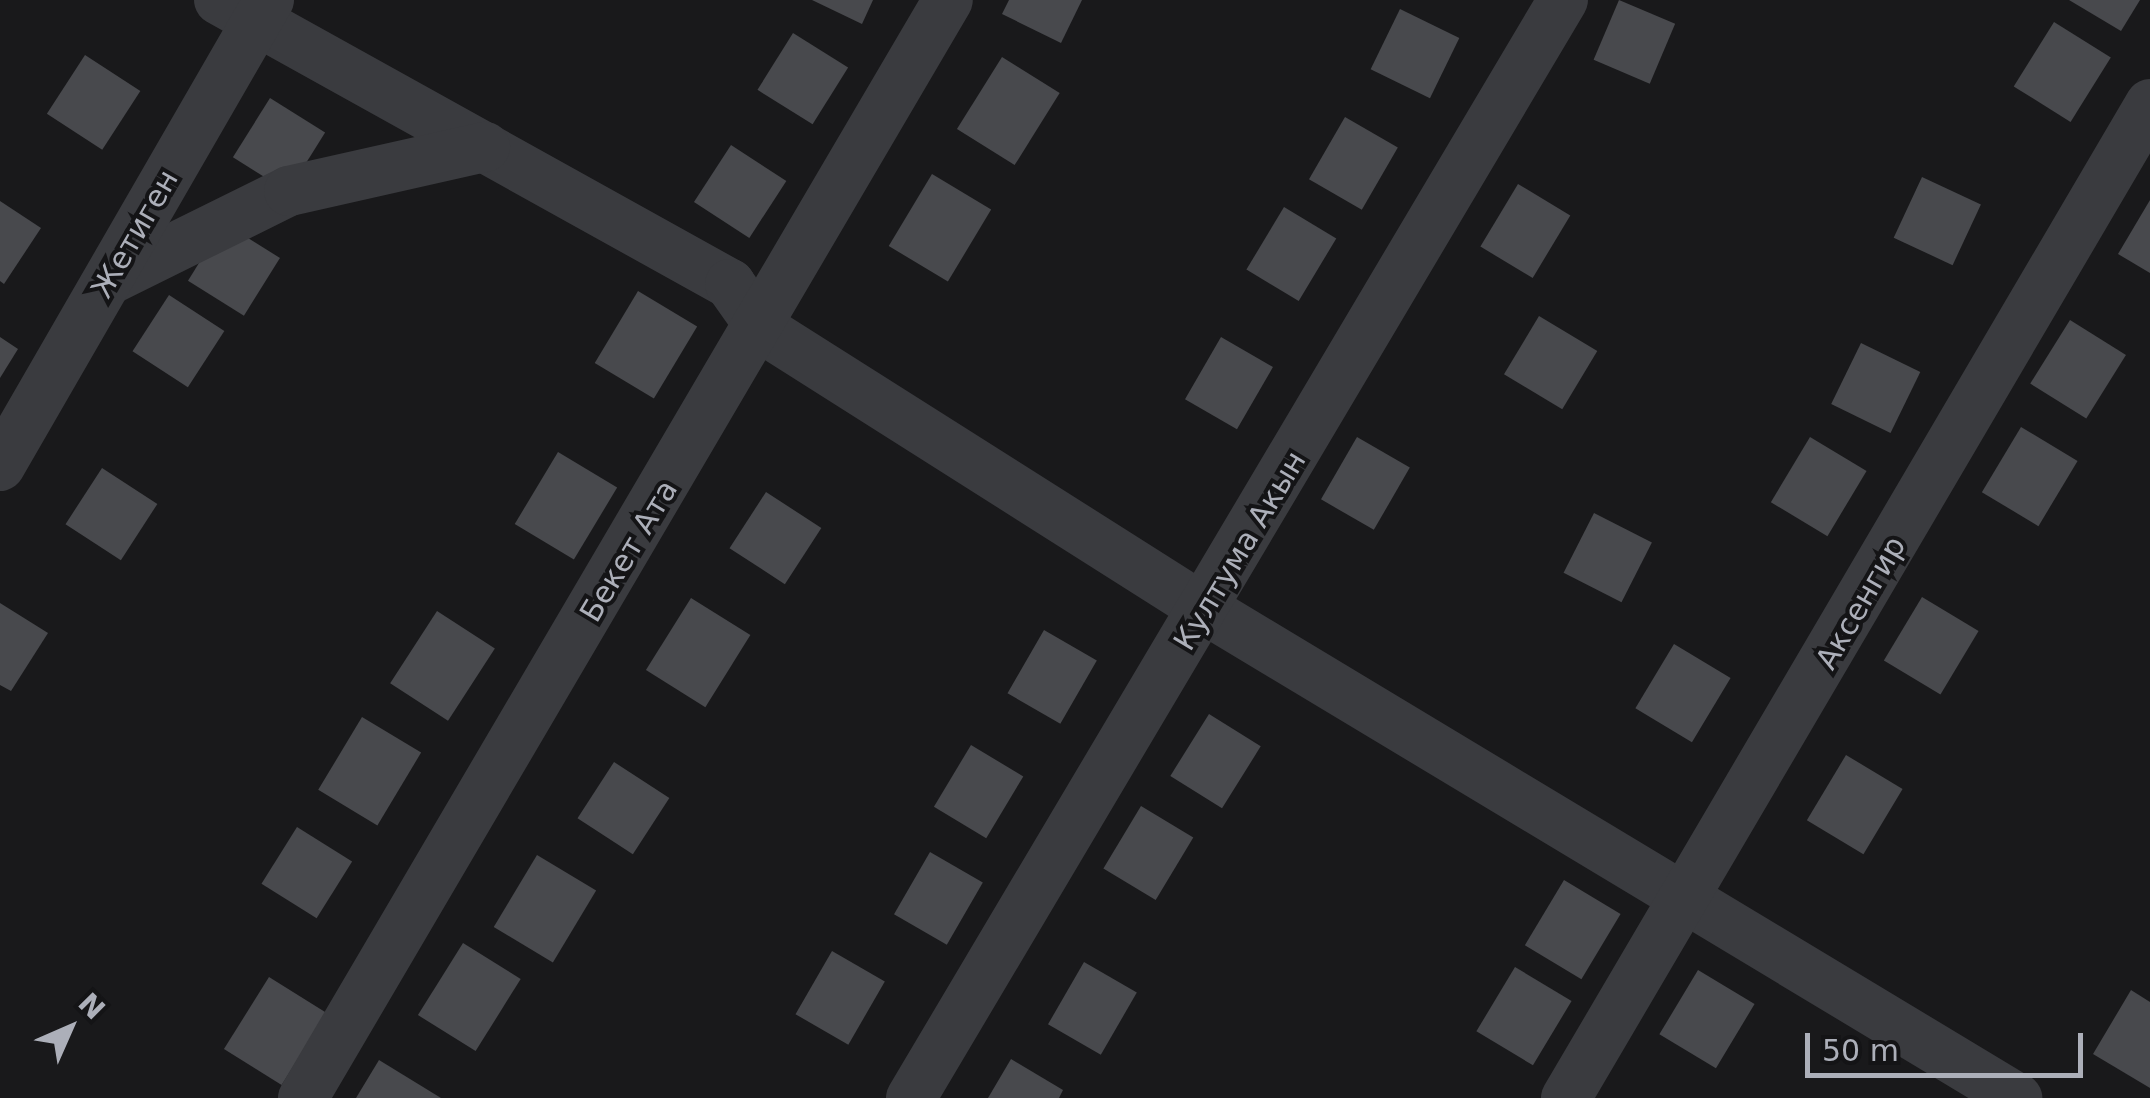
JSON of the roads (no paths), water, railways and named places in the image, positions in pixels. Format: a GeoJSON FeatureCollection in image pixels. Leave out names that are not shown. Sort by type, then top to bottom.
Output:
{"type":"FeatureCollection","features":[{"type":"Feature","properties":{"kind":"street","name":"Бекет Ата"},"geometry":{"type":"LineString","coordinates":[[304,1098],[762,328],[948,0]]}},
{"type":"Feature","properties":{"kind":"street","name":"Култума Акын"},"geometry":{"type":"LineString","coordinates":[[912,1098],[1206,610],[1563,0]]}},
{"type":"Feature","properties":{"kind":"street"},"geometry":{"type":"LineString","coordinates":[[248,7],[486,148],[730,284],[762,328],[1206,610],[1692,896],[2017,1098]]}},
{"type":"Feature","properties":{"kind":"street","name":"Жетиген"},"geometry":{"type":"LineString","coordinates":[[0,466],[109,280],[248,7]]}},
{"type":"Feature","properties":{"kind":"street","name":"Аксенгир"},"geometry":{"type":"LineString","coordinates":[[1566,1098],[1692,896],[2150,104]]}},
{"type":"Feature","properties":{"kind":"street"},"geometry":{"type":"LineString","coordinates":[[109,280],[289,191],[486,148]]}}]}
